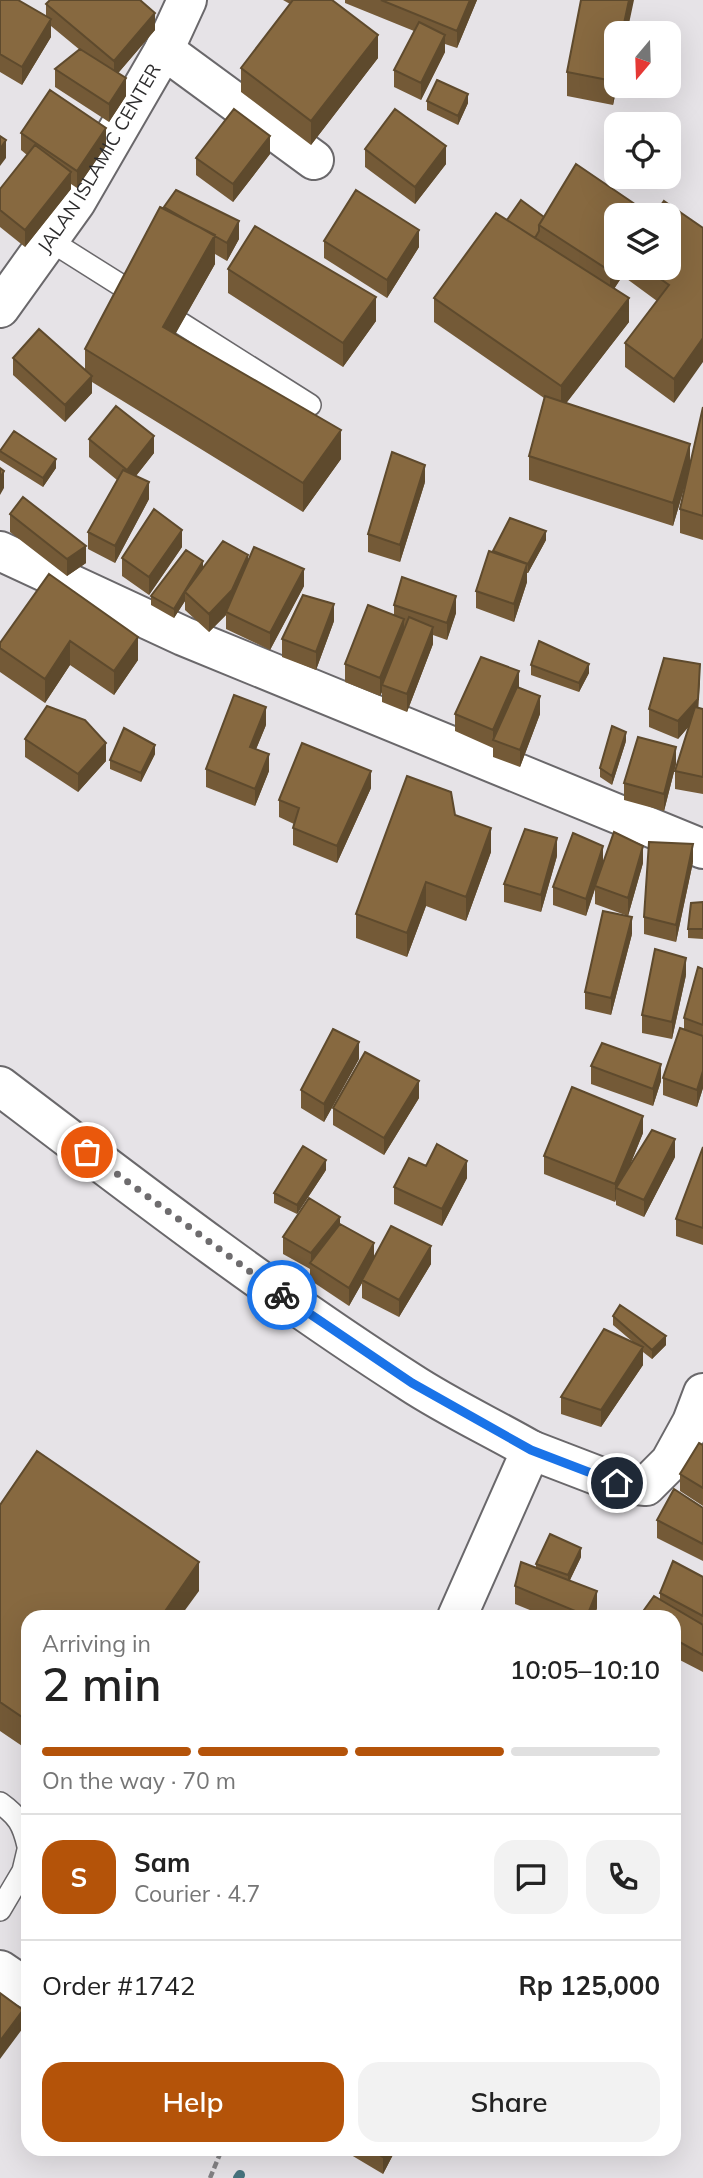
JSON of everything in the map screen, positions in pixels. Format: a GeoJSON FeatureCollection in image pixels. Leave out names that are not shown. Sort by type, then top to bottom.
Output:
{"type":"FeatureCollection","features":[{"type":"Feature","properties":{"kind":"street","name":"JALAN ISLAMIC CENTER"},"geometry":{"type":"LineString","coordinates":[[0,308],[76,202],[164,50],[187,0]]}},
{"type":"Feature","properties":{"kind":"street"},"geometry":{"type":"LineString","coordinates":[[164,50],[314,160]]}},
{"type":"Feature","properties":{"kind":"street"},"geometry":{"type":"LineString","coordinates":[[0,551],[183,636],[703,849]]}},
{"type":"Feature","properties":{"kind":"street"},"geometry":{"type":"LineString","coordinates":[[0,1086],[130,1185],[288,1299],[412,1383],[531,1450],[617,1483],[646,1486],[670,1462],[692,1422],[703,1393]]}},
{"type":"Feature","properties":{"kind":"street"},"geometry":{"type":"LineString","coordinates":[[460,1610],[531,1450]]}},
{"type":"Feature","properties":{"kind":"street"},"geometry":{"type":"LineString","coordinates":[[0,1970],[21,1984]]}},
{"type":"Feature","properties":{"kind":"lane"},"geometry":{"type":"LineString","coordinates":[[49,240],[130,291]]}},
{"type":"Feature","properties":{"kind":"lane"},"geometry":{"type":"LineString","coordinates":[[182,324],[310,405]]}},
{"type":"Feature","properties":{"kind":"lane"},"geometry":{"type":"LineString","coordinates":[[0,1803],[13,1812],[21,1824]]}},
{"type":"Feature","properties":{"kind":"lane"},"geometry":{"type":"LineString","coordinates":[[0,1910],[21,1874]]}},
{"type":"Feature","properties":{"kind":"path"},"geometry":{"type":"LineString","coordinates":[[210,2178],[219,2156]]}},
{"type":"Feature","properties":{"kind":"building"},"geometry":{"type":"Polygon","coordinates":[[[0,0],[18,0],[51,19],[22,67],[0,54],[0,0]]]}},
{"type":"Feature","properties":{"kind":"building"},"geometry":{"type":"Polygon","coordinates":[[[50,0],[140,0],[155,13],[114,61],[46,4],[50,0]]]}},
{"type":"Feature","properties":{"kind":"building"},"geometry":{"type":"Polygon","coordinates":[[[293,0],[332,0],[378,35],[311,121],[241,68],[293,0]]]}},
{"type":"Feature","properties":{"kind":"building"},"geometry":{"type":"Polygon","coordinates":[[[381,0],[470,0],[457,31],[381,0]]]}},
{"type":"Feature","properties":{"kind":"building"},"geometry":{"type":"Polygon","coordinates":[[[581,0],[629,0],[625,21],[604,21],[604,79],[567,72],[581,0]]]}},
{"type":"Feature","properties":{"kind":"building"},"geometry":{"type":"Polygon","coordinates":[[[419,22],[445,35],[421,83],[394,70],[419,22]]]}},
{"type":"Feature","properties":{"kind":"building"},"geometry":{"type":"Polygon","coordinates":[[[80,49],[126,78],[109,104],[55,69],[80,49]]]}},
{"type":"Feature","properties":{"kind":"building"},"geometry":{"type":"Polygon","coordinates":[[[437,80],[468,94],[458,116],[427,101],[437,80]]]}},
{"type":"Feature","properties":{"kind":"building"},"geometry":{"type":"Polygon","coordinates":[[[50,90],[106,128],[77,171],[21,133],[50,90]]]}},
{"type":"Feature","properties":{"kind":"building"},"geometry":{"type":"Polygon","coordinates":[[[234,109],[270,136],[233,184],[196,158],[234,109]]]}},
{"type":"Feature","properties":{"kind":"building"},"geometry":{"type":"Polygon","coordinates":[[[395,109],[446,146],[415,187],[365,149],[395,109]]]}},
{"type":"Feature","properties":{"kind":"building"},"geometry":{"type":"Polygon","coordinates":[[[0,136],[6,140],[0,149],[0,136]]]}},
{"type":"Feature","properties":{"kind":"building"},"geometry":{"type":"Polygon","coordinates":[[[35,145],[71,172],[25,230],[0,210],[0,189],[35,145]]]}},
{"type":"Feature","properties":{"kind":"building"},"geometry":{"type":"Polygon","coordinates":[[[576,164],[604,183],[604,189],[613,189],[633,203],[604,203],[604,267],[539,225],[576,164]]]}},
{"type":"Feature","properties":{"kind":"building"},"geometry":{"type":"Polygon","coordinates":[[[176,190],[239,221],[227,243],[164,207],[176,190]]]}},
{"type":"Feature","properties":{"kind":"building"},"geometry":{"type":"Polygon","coordinates":[[[356,190],[419,230],[387,280],[324,241],[356,190]]]}},
{"type":"Feature","properties":{"kind":"building"},"geometry":{"type":"Polygon","coordinates":[[[521,200],[544,217],[535,238],[507,220],[521,200]]]}},
{"type":"Feature","properties":{"kind":"building"},"geometry":{"type":"Polygon","coordinates":[[[160,207],[215,235],[163,327],[341,430],[303,483],[85,349],[160,207]]]}},
{"type":"Feature","properties":{"kind":"building"},"geometry":{"type":"Polygon","coordinates":[[[496,213],[629,298],[561,386],[434,298],[496,213]]]}},
{"type":"Feature","properties":{"kind":"building"},"geometry":{"type":"Polygon","coordinates":[[[681,213],[703,228],[703,338],[674,379],[625,343],[669,285],[662,280],[681,280],[681,213]]]}},
{"type":"Feature","properties":{"kind":"building"},"geometry":{"type":"Polygon","coordinates":[[[255,226],[376,297],[343,343],[228,269],[255,226]]]}},
{"type":"Feature","properties":{"kind":"building"},"geometry":{"type":"Polygon","coordinates":[[[39,329],[92,376],[65,405],[13,358],[39,329]]]}},
{"type":"Feature","properties":{"kind":"building"},"geometry":{"type":"Polygon","coordinates":[[[545,396],[690,444],[673,503],[529,456],[545,396]]]}},
{"type":"Feature","properties":{"kind":"building"},"geometry":{"type":"Polygon","coordinates":[[[116,406],[154,436],[127,470],[89,439],[116,406]]]}},
{"type":"Feature","properties":{"kind":"building"},"geometry":{"type":"Polygon","coordinates":[[[703,407],[703,516],[680,509],[703,407]]]}},
{"type":"Feature","properties":{"kind":"building"},"geometry":{"type":"Polygon","coordinates":[[[14,431],[56,459],[43,478],[0,451],[14,431]]]}},
{"type":"Feature","properties":{"kind":"building"},"geometry":{"type":"Polygon","coordinates":[[[392,452],[425,465],[400,545],[368,534],[392,452]]]}},
{"type":"Feature","properties":{"kind":"building"},"geometry":{"type":"Polygon","coordinates":[[[123,470],[149,482],[115,546],[88,532],[123,470]]]}},
{"type":"Feature","properties":{"kind":"building"},"geometry":{"type":"Polygon","coordinates":[[[23,497],[86,546],[67,559],[10,514],[23,497]]]}},
{"type":"Feature","properties":{"kind":"building"},"geometry":{"type":"Polygon","coordinates":[[[154,509],[182,530],[149,577],[122,558],[154,509]]]}},
{"type":"Feature","properties":{"kind":"building"},"geometry":{"type":"Polygon","coordinates":[[[510,518],[546,531],[528,564],[493,551],[510,518]]]}},
{"type":"Feature","properties":{"kind":"building"},"geometry":{"type":"Polygon","coordinates":[[[223,541],[248,555],[232,590],[209,614],[185,592],[223,541]]]}},
{"type":"Feature","properties":{"kind":"building"},"geometry":{"type":"Polygon","coordinates":[[[254,547],[304,569],[270,633],[226,612],[254,547]]]}},
{"type":"Feature","properties":{"kind":"building"},"geometry":{"type":"Polygon","coordinates":[[[186,550],[203,561],[174,609],[151,596],[186,550]]]}},
{"type":"Feature","properties":{"kind":"building"},"geometry":{"type":"Polygon","coordinates":[[[489,551],[527,564],[514,604],[476,591],[489,551]]]}},
{"type":"Feature","properties":{"kind":"building"},"geometry":{"type":"Polygon","coordinates":[[[49,574],[138,637],[114,671],[70,641],[45,679],[0,648],[0,643],[49,574]]]}},
{"type":"Feature","properties":{"kind":"building"},"geometry":{"type":"Polygon","coordinates":[[[402,577],[456,596],[447,623],[394,605],[402,577]]]}},
{"type":"Feature","properties":{"kind":"building"},"geometry":{"type":"Polygon","coordinates":[[[303,595],[334,604],[316,652],[282,639],[303,595]]]}},
{"type":"Feature","properties":{"kind":"building"},"geometry":{"type":"Polygon","coordinates":[[[368,605],[404,619],[380,678],[345,664],[368,605]]]}},
{"type":"Feature","properties":{"kind":"building"},"geometry":{"type":"Polygon","coordinates":[[[409,617],[433,627],[407,694],[382,685],[409,617]]]}},
{"type":"Feature","properties":{"kind":"building"},"geometry":{"type":"Polygon","coordinates":[[[539,641],[589,664],[579,683],[531,665],[539,641]]]}},
{"type":"Feature","properties":{"kind":"building"},"geometry":{"type":"Polygon","coordinates":[[[481,657],[519,671],[493,730],[455,714],[481,657]]]}},
{"type":"Feature","properties":{"kind":"building"},"geometry":{"type":"Polygon","coordinates":[[[664,658],[700,664],[698,699],[678,721],[649,709],[664,658]]]}},
{"type":"Feature","properties":{"kind":"building"},"geometry":{"type":"Polygon","coordinates":[[[517,687],[540,696],[520,750],[493,740],[517,687]]]}},
{"type":"Feature","properties":{"kind":"building"},"geometry":{"type":"Polygon","coordinates":[[[234,695],[266,707],[250,747],[269,754],[255,789],[206,769],[234,695]]]}},
{"type":"Feature","properties":{"kind":"building"},"geometry":{"type":"Polygon","coordinates":[[[47,706],[85,720],[106,743],[78,774],[25,739],[47,706]]]}},
{"type":"Feature","properties":{"kind":"building"},"geometry":{"type":"Polygon","coordinates":[[[695,707],[703,709],[703,777],[675,771],[695,707]]]}},
{"type":"Feature","properties":{"kind":"building"},"geometry":{"type":"Polygon","coordinates":[[[612,726],[626,732],[612,776],[600,768],[612,726]]]}},
{"type":"Feature","properties":{"kind":"building"},"geometry":{"type":"Polygon","coordinates":[[[124,728],[155,745],[141,773],[110,760],[124,728]]]}},
{"type":"Feature","properties":{"kind":"building"},"geometry":{"type":"Polygon","coordinates":[[[638,737],[676,747],[664,794],[624,783],[638,737]]]}},
{"type":"Feature","properties":{"kind":"building"},"geometry":{"type":"Polygon","coordinates":[[[302,743],[371,771],[337,846],[293,828],[299,808],[279,800],[302,743]]]}},
{"type":"Feature","properties":{"kind":"building"},"geometry":{"type":"Polygon","coordinates":[[[407,776],[451,792],[455,815],[491,828],[466,897],[426,882],[407,933],[356,914],[407,776]]]}},
{"type":"Feature","properties":{"kind":"building"},"geometry":{"type":"Polygon","coordinates":[[[525,829],[557,838],[541,895],[504,884],[525,829]]]}},
{"type":"Feature","properties":{"kind":"building"},"geometry":{"type":"Polygon","coordinates":[[[614,832],[643,846],[628,898],[595,886],[614,832]]]}},
{"type":"Feature","properties":{"kind":"building"},"geometry":{"type":"Polygon","coordinates":[[[573,833],[603,846],[586,899],[553,887],[573,833]]]}},
{"type":"Feature","properties":{"kind":"building"},"geometry":{"type":"Polygon","coordinates":[[[649,842],[693,844],[676,925],[644,917],[649,842]]]}},
{"type":"Feature","properties":{"kind":"building"},"geometry":{"type":"Polygon","coordinates":[[[703,902],[703,929],[688,929],[691,903],[703,902]]]}},
{"type":"Feature","properties":{"kind":"building"},"geometry":{"type":"Polygon","coordinates":[[[603,911],[632,917],[611,998],[585,992],[603,911]]]}},
{"type":"Feature","properties":{"kind":"building"},"geometry":{"type":"Polygon","coordinates":[[[655,949],[686,958],[672,1022],[642,1015],[655,949]]]}},
{"type":"Feature","properties":{"kind":"building"},"geometry":{"type":"Polygon","coordinates":[[[698,967],[703,969],[703,1025],[684,1018],[698,967]]]}},
{"type":"Feature","properties":{"kind":"building"},"geometry":{"type":"Polygon","coordinates":[[[680,1028],[703,1036],[703,1071],[697,1090],[663,1078],[680,1028]]]}},
{"type":"Feature","properties":{"kind":"building"},"geometry":{"type":"Polygon","coordinates":[[[333,1029],[359,1042],[324,1104],[301,1090],[333,1029]]]}},
{"type":"Feature","properties":{"kind":"building"},"geometry":{"type":"Polygon","coordinates":[[[602,1043],[661,1064],[653,1089],[591,1066],[602,1043]]]}},
{"type":"Feature","properties":{"kind":"building"},"geometry":{"type":"Polygon","coordinates":[[[365,1052],[419,1081],[384,1138],[333,1108],[365,1052]]]}},
{"type":"Feature","properties":{"kind":"building"},"geometry":{"type":"Polygon","coordinates":[[[572,1087],[643,1116],[615,1184],[544,1156],[572,1087]]]}},
{"type":"Feature","properties":{"kind":"building"},"geometry":{"type":"Polygon","coordinates":[[[652,1130],[675,1139],[644,1200],[616,1188],[652,1130]]]}},
{"type":"Feature","properties":{"kind":"building"},"geometry":{"type":"Polygon","coordinates":[[[437,1144],[467,1161],[442,1209],[394,1187],[409,1158],[426,1166],[437,1144]]]}},
{"type":"Feature","properties":{"kind":"building"},"geometry":{"type":"Polygon","coordinates":[[[303,1146],[326,1160],[297,1205],[274,1193],[303,1146]]]}},
{"type":"Feature","properties":{"kind":"building"},"geometry":{"type":"Polygon","coordinates":[[[703,1147],[703,1228],[676,1219],[703,1147]]]}},
{"type":"Feature","properties":{"kind":"building"},"geometry":{"type":"Polygon","coordinates":[[[309,1198],[340,1217],[311,1253],[283,1237],[309,1198]]]}},
{"type":"Feature","properties":{"kind":"building"},"geometry":{"type":"Polygon","coordinates":[[[340,1224],[374,1243],[349,1288],[310,1263],[340,1224]]]}},
{"type":"Feature","properties":{"kind":"building"},"geometry":{"type":"Polygon","coordinates":[[[391,1226],[431,1246],[399,1300],[362,1280],[391,1226]]]}},
{"type":"Feature","properties":{"kind":"building"},"geometry":{"type":"Polygon","coordinates":[[[620,1305],[666,1336],[652,1350],[613,1316],[620,1305]]]}},
{"type":"Feature","properties":{"kind":"building"},"geometry":{"type":"Polygon","coordinates":[[[604,1329],[643,1347],[601,1410],[561,1397],[604,1329]]]}},
{"type":"Feature","properties":{"kind":"building"},"geometry":{"type":"Polygon","coordinates":[[[699,1443],[703,1445],[703,1488],[680,1474],[699,1443]]]}},
{"type":"Feature","properties":{"kind":"building"},"geometry":{"type":"Polygon","coordinates":[[[37,1451],[199,1562],[166,1610],[21,1610],[21,1716],[0,1702],[0,1505],[37,1451]]]}},
{"type":"Feature","properties":{"kind":"building"},"geometry":{"type":"Polygon","coordinates":[[[674,1489],[703,1508],[703,1544],[657,1520],[674,1489]]]}},
{"type":"Feature","properties":{"kind":"building"},"geometry":{"type":"Polygon","coordinates":[[[550,1534],[581,1548],[568,1575],[536,1564],[550,1534]]]}},
{"type":"Feature","properties":{"kind":"building"},"geometry":{"type":"Polygon","coordinates":[[[673,1561],[703,1577],[703,1616],[660,1593],[673,1561]]]}},
{"type":"Feature","properties":{"kind":"building"},"geometry":{"type":"Polygon","coordinates":[[[521,1562],[597,1591],[589,1610],[573,1610],[515,1586],[521,1562]]]}},
{"type":"Feature","properties":{"kind":"building"},"geometry":{"type":"Polygon","coordinates":[[[654,1596],[678,1610],[644,1610],[654,1596]]]}},
{"type":"Feature","properties":{"kind":"building"},"geometry":{"type":"Polygon","coordinates":[[[681,1612],[703,1625],[703,1655],[681,1643],[681,1612]]]}},
{"type":"Feature","properties":{"kind":"building"},"geometry":{"type":"Polygon","coordinates":[[[0,1993],[21,2009],[21,2013],[0,2041],[0,1993]]]}},
{"type":"Feature","properties":{"kind":"way so far"},"geometry":{"type":"LineString","coordinates":[[87,1152],[282,1295]]}},
{"type":"Feature","properties":{"kind":"route"},"geometry":{"type":"LineString","coordinates":[[282,1295],[412,1383],[531,1450],[617,1483]]}}]}
